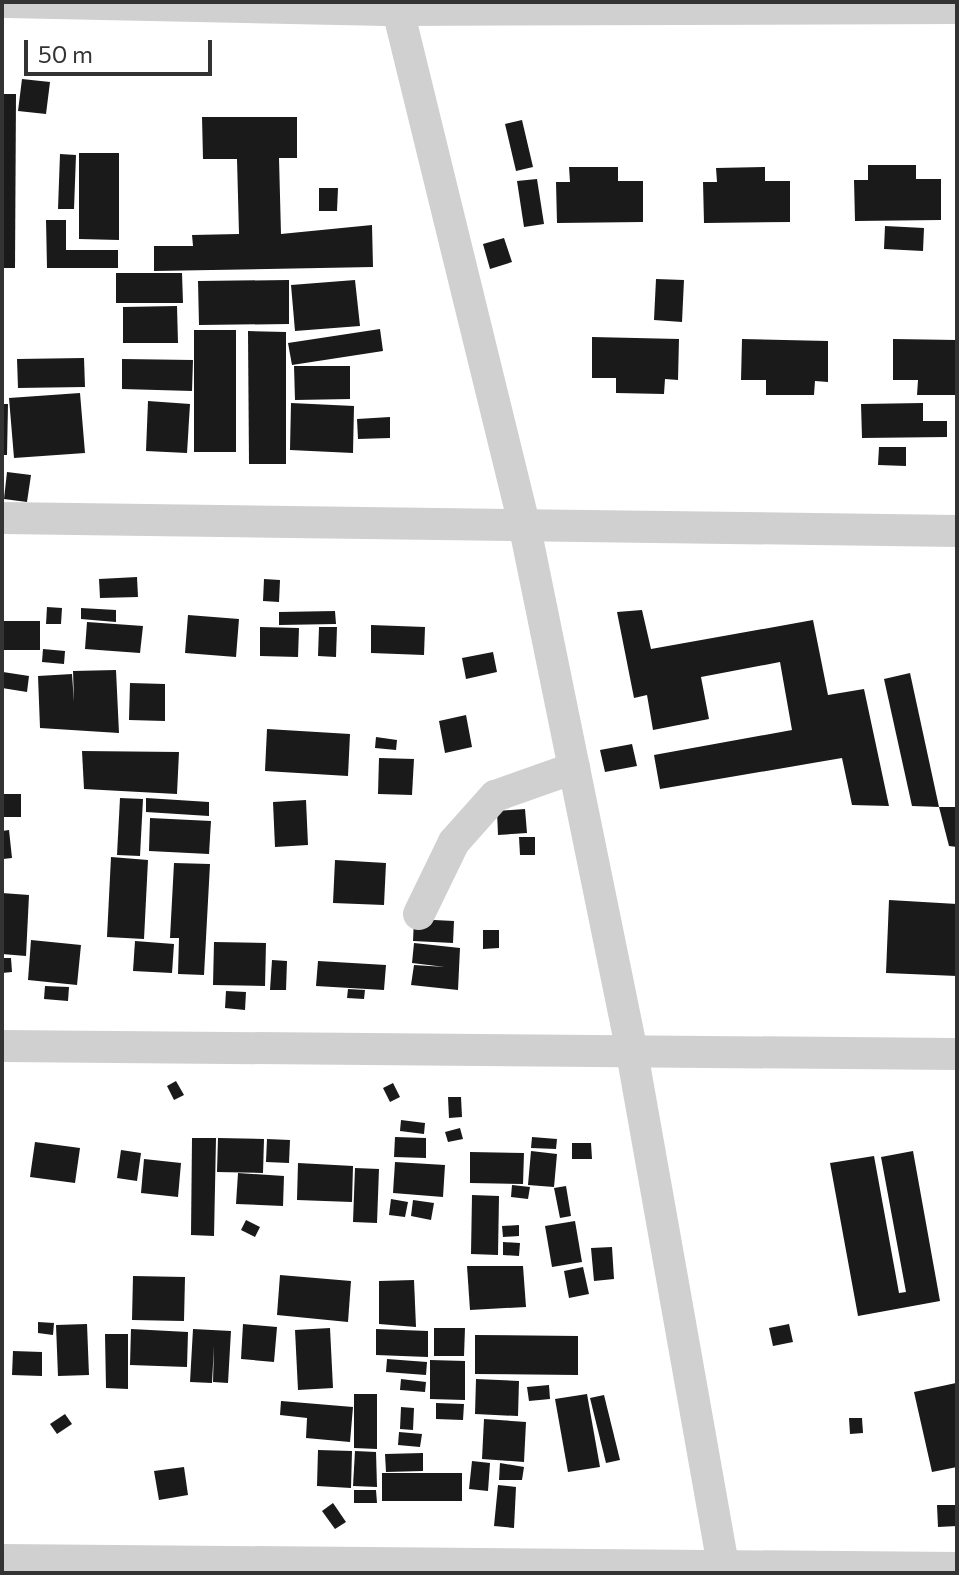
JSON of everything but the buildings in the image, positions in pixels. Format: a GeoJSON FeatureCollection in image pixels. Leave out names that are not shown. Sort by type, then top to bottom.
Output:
{"type":"FeatureCollection","features":[{"type":"Feature","properties":{"kind":"street"},"geometry":{"type":"LineString","coordinates":[[7,2],[957,8]]}},
{"type":"Feature","properties":{"kind":"street"},"geometry":{"type":"LineString","coordinates":[[397,6],[525,528],[631,1047],[723,1565]]}},
{"type":"Feature","properties":{"kind":"street"},"geometry":{"type":"LineString","coordinates":[[2,518],[525,528],[957,531]]}},
{"type":"Feature","properties":{"kind":"street"},"geometry":{"type":"LineString","coordinates":[[419,914],[454,842],[495,796],[574,768]]}},
{"type":"Feature","properties":{"kind":"street"},"geometry":{"type":"LineString","coordinates":[[2,1046],[631,1047],[957,1054]]}},
{"type":"Feature","properties":{"kind":"street"},"geometry":{"type":"LineString","coordinates":[[2,1560],[957,1568]]}}]}
